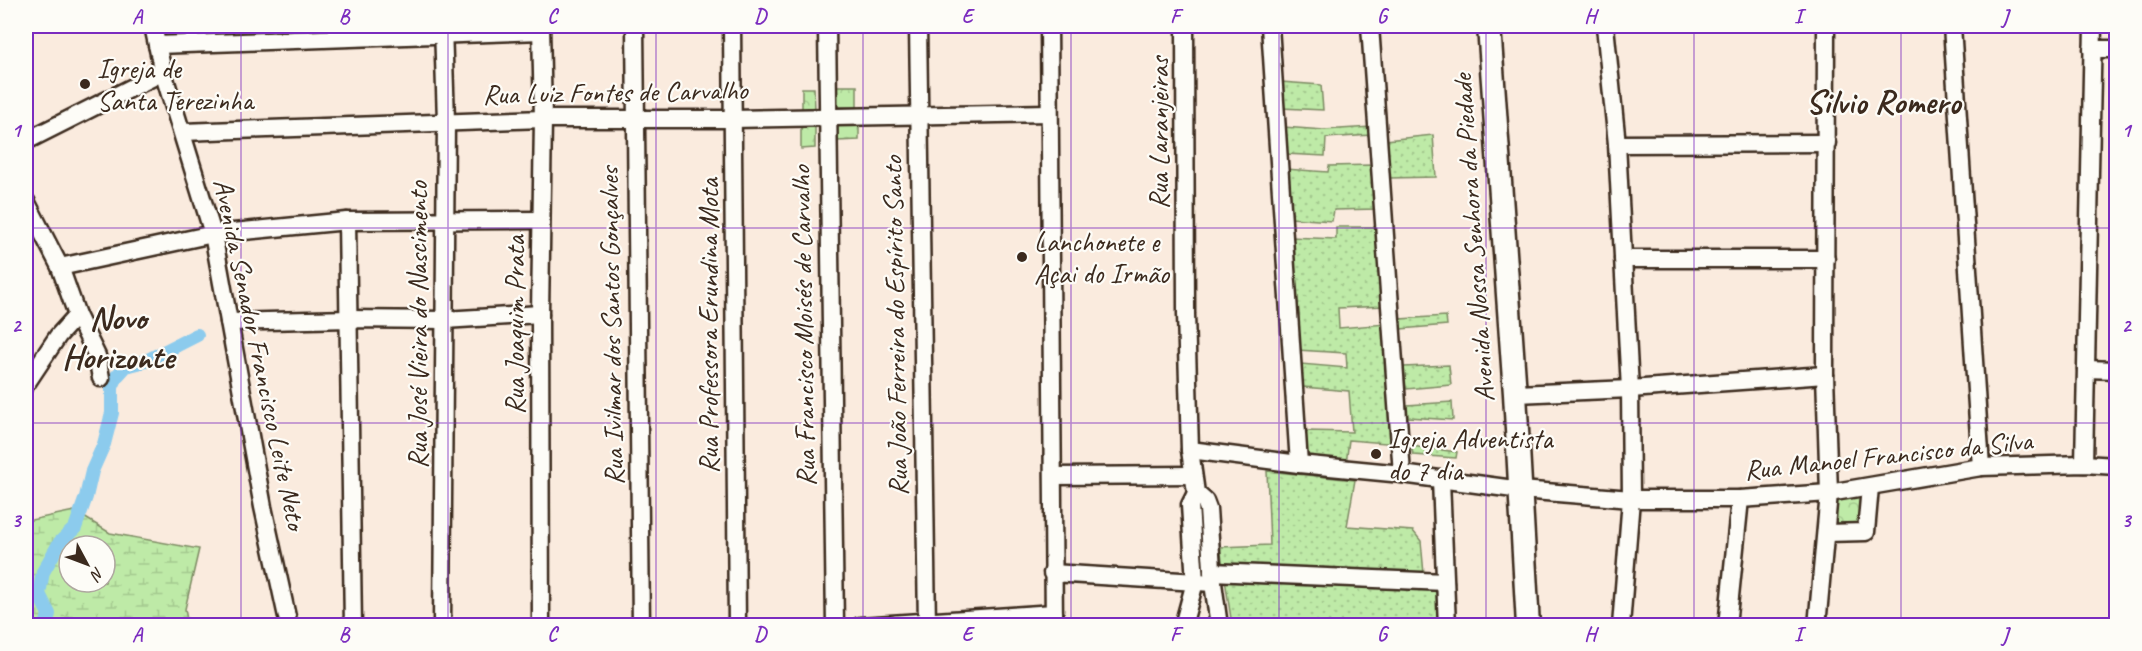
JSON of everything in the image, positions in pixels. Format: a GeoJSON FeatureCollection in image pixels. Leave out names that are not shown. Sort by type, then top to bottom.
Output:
{"type":"FeatureCollection","features":[{"type":"Feature","properties":{"kind":"main road","name":"Avenida Nossa Senhora da Piedade"},"geometry":{"type":"LineString","coordinates":[[1489,26],[1515,394],[1528,626]]}},
{"type":"Feature","properties":{"kind":"street","name":"Avenida Senador Francisco Leite Neto"},"geometry":{"type":"LineString","coordinates":[[153,26],[163,72],[213,234],[263,507],[289,626]]}},
{"type":"Feature","properties":{"kind":"street","name":"Rua Ivilmar dos Santos Gonçalves"},"geometry":{"type":"LineString","coordinates":[[635,26],[641,626]]}},
{"type":"Feature","properties":{"kind":"street","name":"Rua Professora Erundina Mota"},"geometry":{"type":"LineString","coordinates":[[732,26],[737,626]]}},
{"type":"Feature","properties":{"kind":"street","name":"Rua Francisco Moisés de Carvalho"},"geometry":{"type":"LineString","coordinates":[[827,26],[835,626]]}},
{"type":"Feature","properties":{"kind":"street","name":"Rua João Ferreira do Espírito Santo"},"geometry":{"type":"LineString","coordinates":[[918,26],[927,624]]}},
{"type":"Feature","properties":{"kind":"street"},"geometry":{"type":"LineString","coordinates":[[860,626],[1054,619],[1049,26]]}},
{"type":"Feature","properties":{"kind":"street","name":"Rua Laranjeiras"},"geometry":{"type":"LineString","coordinates":[[1183,626],[1195,582],[1191,505],[1196,493],[1190,450],[1186,314],[1185,26]]}},
{"type":"Feature","properties":{"kind":"street"},"geometry":{"type":"LineString","coordinates":[[1270,26],[1299,464]]}},
{"type":"Feature","properties":{"kind":"street"},"geometry":{"type":"LineString","coordinates":[[1370,26],[1402,474]]}},
{"type":"Feature","properties":{"kind":"street"},"geometry":{"type":"LineString","coordinates":[[1605,26],[1617,144],[1630,388],[1631,499],[1621,626]]}},
{"type":"Feature","properties":{"kind":"street"},"geometry":{"type":"LineString","coordinates":[[1817,626],[1829,493],[1826,375],[1826,26]]}},
{"type":"Feature","properties":{"kind":"street"},"geometry":{"type":"LineString","coordinates":[[1952,26],[1981,467]]}},
{"type":"Feature","properties":{"kind":"street"},"geometry":{"type":"LineString","coordinates":[[2084,464],[2093,26]]}},
{"type":"Feature","properties":{"kind":"street"},"geometry":{"type":"LineString","coordinates":[[157,45],[443,30],[541,28]]}},
{"type":"Feature","properties":{"kind":"street","name":"Rua Joaquim Prata"},"geometry":{"type":"LineString","coordinates":[[541,28],[543,119],[540,314],[542,626]]}},
{"type":"Feature","properties":{"kind":"street","name":"Rua José Vieira do Nascimento"},"geometry":{"type":"LineString","coordinates":[[442,626],[446,121],[443,30]]}},
{"type":"Feature","properties":{"kind":"street"},"geometry":{"type":"LineString","coordinates":[[2092,49],[2116,49]]}},
{"type":"Feature","properties":{"kind":"street"},"geometry":{"type":"LineString","coordinates":[[26,141],[163,72]]}},
{"type":"Feature","properties":{"kind":"street","name":"Rua Luiz Fontes de Carvalho"},"geometry":{"type":"LineString","coordinates":[[183,132],[446,121],[733,119],[1049,113]]}},
{"type":"Feature","properties":{"kind":"street"},"geometry":{"type":"LineString","coordinates":[[1617,144],[1827,143]]}},
{"type":"Feature","properties":{"kind":"street"},"geometry":{"type":"LineString","coordinates":[[26,201],[60,267],[77,315],[97,356],[101,378]]}},
{"type":"Feature","properties":{"kind":"street"},"geometry":{"type":"LineString","coordinates":[[60,267],[213,234],[347,221],[542,220]]}},
{"type":"Feature","properties":{"kind":"street"},"geometry":{"type":"LineString","coordinates":[[347,221],[353,626]]}},
{"type":"Feature","properties":{"kind":"street"},"geometry":{"type":"LineString","coordinates":[[1623,259],[1826,259]]}},
{"type":"Feature","properties":{"kind":"street"},"geometry":{"type":"LineString","coordinates":[[229,322],[349,319],[444,320],[540,314]]}},
{"type":"Feature","properties":{"kind":"street"},"geometry":{"type":"LineString","coordinates":[[26,384],[58,336],[77,315]]}},
{"type":"Feature","properties":{"kind":"street"},"geometry":{"type":"LineString","coordinates":[[2086,369],[2116,369]]}},
{"type":"Feature","properties":{"kind":"street"},"geometry":{"type":"LineString","coordinates":[[1515,394],[1826,375]]}},
{"type":"Feature","properties":{"kind":"street","name":"Rua Manoel Francisco da Silva"},"geometry":{"type":"LineString","coordinates":[[1190,450],[1521,489],[1631,499],[1740,499],[1829,493],[1981,467],[2084,464],[2116,466]]}},
{"type":"Feature","properties":{"kind":"street"},"geometry":{"type":"LineString","coordinates":[[1054,476],[1193,475]]}},
{"type":"Feature","properties":{"kind":"street"},"geometry":{"type":"LineString","coordinates":[[1441,480],[1447,626]]}},
{"type":"Feature","properties":{"kind":"street"},"geometry":{"type":"LineString","coordinates":[[1826,533],[1866,532],[1870,487]]}},
{"type":"Feature","properties":{"kind":"street","name":"Rua Laranjeiras"},"geometry":{"type":"LineString","coordinates":[[1196,493],[1205,501],[1208,509],[1219,626]]}},
{"type":"Feature","properties":{"kind":"street"},"geometry":{"type":"LineString","coordinates":[[1727,626],[1740,499]]}},
{"type":"Feature","properties":{"kind":"street"},"geometry":{"type":"LineString","coordinates":[[1052,573],[1195,582],[1213,578],[1445,582]]}},
{"type":"Feature","properties":{"kind":"green space"},"geometry":{"type":"Polygon","coordinates":[[[1281,82],[1321,85],[1323,110],[1281,108],[1281,82]]]}},
{"type":"Feature","properties":{"kind":"green space"},"geometry":{"type":"Polygon","coordinates":[[[836,86],[857,86],[857,107],[837,107],[836,86]]]}},
{"type":"Feature","properties":{"kind":"green space"},"geometry":{"type":"Polygon","coordinates":[[[802,88],[814,88],[815,109],[802,110],[802,88]]]}},
{"type":"Feature","properties":{"kind":"green space"},"geometry":{"type":"Polygon","coordinates":[[[859,123],[859,140],[837,141],[837,124],[859,123]]]}},
{"type":"Feature","properties":{"kind":"green space"},"geometry":{"type":"Polygon","coordinates":[[[801,125],[815,125],[815,148],[801,149],[801,125]]]}},
{"type":"Feature","properties":{"kind":"green space"},"geometry":{"type":"Polygon","coordinates":[[[1283,127],[1324,130],[1371,127],[1371,135],[1326,138],[1325,156],[1285,154],[1283,127]]]}},
{"type":"Feature","properties":{"kind":"green space"},"geometry":{"type":"Polygon","coordinates":[[[1433,135],[1436,177],[1389,178],[1386,140],[1433,135]]]}},
{"type":"Feature","properties":{"kind":"green space"},"geometry":{"type":"Polygon","coordinates":[[[1373,165],[1377,209],[1334,210],[1332,221],[1290,218],[1285,169],[1328,172],[1329,166],[1373,165]]]}},
{"type":"Feature","properties":{"kind":"green space"},"geometry":{"type":"Polygon","coordinates":[[[1336,227],[1378,227],[1385,306],[1338,308],[1339,328],[1386,324],[1398,444],[1349,440],[1346,464],[1304,461],[1306,431],[1352,432],[1349,391],[1303,387],[1301,364],[1347,368],[1346,353],[1297,350],[1290,237],[1336,239],[1336,227]]]}},
{"type":"Feature","properties":{"kind":"green space"},"geometry":{"type":"Polygon","coordinates":[[[1446,316],[1447,325],[1401,329],[1400,319],[1446,316]]]}},
{"type":"Feature","properties":{"kind":"green space"},"geometry":{"type":"Polygon","coordinates":[[[1449,365],[1451,385],[1406,389],[1404,367],[1449,365]]]}},
{"type":"Feature","properties":{"kind":"green space"},"geometry":{"type":"Polygon","coordinates":[[[1452,402],[1453,420],[1408,417],[1407,405],[1452,402]]]}},
{"type":"Feature","properties":{"kind":"green space"},"geometry":{"type":"Polygon","coordinates":[[[1411,446],[1457,452],[1456,458],[1413,455],[1411,446]]]}},
{"type":"Feature","properties":{"kind":"green space"},"geometry":{"type":"Polygon","coordinates":[[[1267,471],[1355,480],[1347,526],[1413,531],[1421,541],[1425,585],[1441,585],[1442,625],[1232,625],[1220,547],[1270,545],[1267,471]]]}},
{"type":"Feature","properties":{"kind":"green space"},"geometry":{"type":"Polygon","coordinates":[[[1867,495],[1863,529],[1832,530],[1836,498],[1867,495]]]}},
{"type":"Feature","properties":{"kind":"green space"},"geometry":{"type":"Polygon","coordinates":[[[74,511],[110,533],[116,534],[57,534],[57,594],[117,594],[117,534],[199,549],[185,609],[188,625],[26,625],[26,521],[74,511]]]}},
{"type":"Feature","properties":{"kind":"waterway"},"geometry":{"type":"LineString","coordinates":[[46,626],[49,614],[39,594],[43,572],[60,542],[75,528],[92,471],[104,444],[112,413],[112,387],[117,376],[126,366],[146,361],[197,335]]}},
{"type":"Feature","properties":{"kind":"place","name":"Igreja de Santa Terezinha"},"geometry":{"type":"Point","coordinates":[85,84]}},
{"type":"Feature","properties":{"kind":"place","name":"Lanchonete e Açai do Irmão"},"geometry":{"type":"Point","coordinates":[1022,257]}},
{"type":"Feature","properties":{"kind":"place","name":"Igreja Adventista do 7 dia"},"geometry":{"type":"Point","coordinates":[1376,454]}},
{"type":"Feature","properties":{"kind":"district","name":"Silvio Romero"},"geometry":{"type":"Point","coordinates":[1883,101]}},
{"type":"Feature","properties":{"kind":"district","name":"Novo Horizonte"},"geometry":{"type":"Point","coordinates":[118,336]}}]}
